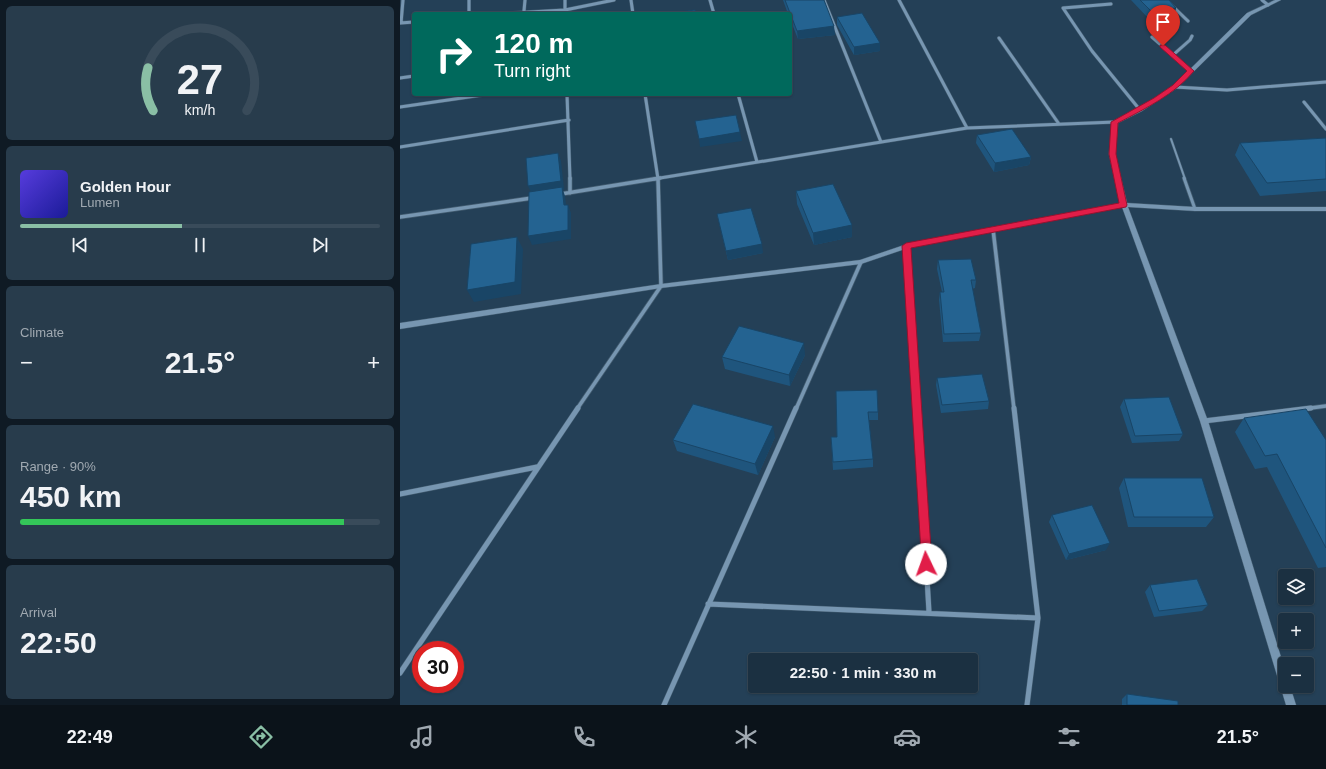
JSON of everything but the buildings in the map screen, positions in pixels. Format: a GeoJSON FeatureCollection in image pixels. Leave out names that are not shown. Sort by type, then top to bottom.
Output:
{"type":"FeatureCollection","features":[{"type":"Feature","properties":{"kind":"street"},"geometry":{"type":"LineString","coordinates":[[403,0],[400,23],[412,22]]}},
{"type":"Feature","properties":{"kind":"street"},"geometry":{"type":"LineString","coordinates":[[469,0],[470,12]]}},
{"type":"Feature","properties":{"kind":"street"},"geometry":{"type":"LineString","coordinates":[[524,11],[525,0]]}},
{"type":"Feature","properties":{"kind":"street"},"geometry":{"type":"LineString","coordinates":[[565,0],[565,10]]}},
{"type":"Feature","properties":{"kind":"street"},"geometry":{"type":"LineString","coordinates":[[514,12],[565,10],[614,0]]}},
{"type":"Feature","properties":{"kind":"street"},"geometry":{"type":"LineString","coordinates":[[631,0],[633,12]]}},
{"type":"Feature","properties":{"kind":"street"},"geometry":{"type":"LineString","coordinates":[[710,0],[713,12]]}},
{"type":"Feature","properties":{"kind":"street"},"geometry":{"type":"LineString","coordinates":[[824,0],[881,142]]}},
{"type":"Feature","properties":{"kind":"street"},"geometry":{"type":"LineString","coordinates":[[899,0],[967,128]]}},
{"type":"Feature","properties":{"kind":"street"},"geometry":{"type":"LineString","coordinates":[[1166,0],[1188,21]]}},
{"type":"Feature","properties":{"kind":"street"},"geometry":{"type":"LineString","coordinates":[[1262,0],[1268,5]]}},
{"type":"Feature","properties":{"kind":"street"},"geometry":{"type":"LineString","coordinates":[[555,195],[967,128],[1115,122],[1140,110],[1175,87],[1250,14],[1279,0]]}},
{"type":"Feature","properties":{"kind":"street"},"geometry":{"type":"LineString","coordinates":[[1111,4],[1063,8],[1092,51],[1140,110]]}},
{"type":"Feature","properties":{"kind":"street"},"geometry":{"type":"LineString","coordinates":[[1173,55],[1190,40],[1192,36]]}},
{"type":"Feature","properties":{"kind":"street"},"geometry":{"type":"LineString","coordinates":[[1152,37],[1191,71]]}},
{"type":"Feature","properties":{"kind":"street"},"geometry":{"type":"LineString","coordinates":[[999,38],[1059,124]]}},
{"type":"Feature","properties":{"kind":"street"},"geometry":{"type":"LineString","coordinates":[[400,78],[412,76]]}},
{"type":"Feature","properties":{"kind":"street"},"geometry":{"type":"LineString","coordinates":[[1175,87],[1227,90],[1326,82]]}},
{"type":"Feature","properties":{"kind":"street"},"geometry":{"type":"LineString","coordinates":[[400,107],[475,96]]}},
{"type":"Feature","properties":{"kind":"street"},"geometry":{"type":"LineString","coordinates":[[567,96],[570,193]]}},
{"type":"Feature","properties":{"kind":"street"},"geometry":{"type":"LineString","coordinates":[[400,673],[537,467],[662,286],[658,178],[645,96]]}},
{"type":"Feature","properties":{"kind":"street"},"geometry":{"type":"LineString","coordinates":[[739,96],[757,162]]}},
{"type":"Feature","properties":{"kind":"street"},"geometry":{"type":"LineString","coordinates":[[1304,102],[1326,129]]}},
{"type":"Feature","properties":{"kind":"street"},"geometry":{"type":"LineString","coordinates":[[400,147],[569,120]]}},
{"type":"Feature","properties":{"kind":"street"},"geometry":{"type":"LineString","coordinates":[[1115,122],[1112,154],[1124,205],[1204,421],[1278,663]]}},
{"type":"Feature","properties":{"kind":"street"},"geometry":{"type":"LineString","coordinates":[[400,216],[539,197]]}},
{"type":"Feature","properties":{"kind":"street"},"geometry":{"type":"LineString","coordinates":[[400,326],[662,286],[861,262],[906,246],[1124,205],[1195,209],[1326,209]]}},
{"type":"Feature","properties":{"kind":"street"},"geometry":{"type":"LineString","coordinates":[[993,229],[1038,618],[1027,705]]}},
{"type":"Feature","properties":{"kind":"street"},"geometry":{"type":"LineString","coordinates":[[906,246],[929,612]]}},
{"type":"Feature","properties":{"kind":"street"},"geometry":{"type":"LineString","coordinates":[[664,705],[861,262]]}},
{"type":"Feature","properties":{"kind":"street"},"geometry":{"type":"LineString","coordinates":[[1204,421],[1326,406]]}},
{"type":"Feature","properties":{"kind":"street"},"geometry":{"type":"LineString","coordinates":[[400,494],[537,467]]}},
{"type":"Feature","properties":{"kind":"street"},"geometry":{"type":"LineString","coordinates":[[708,604],[929,612],[1038,618]]}},
{"type":"Feature","properties":{"kind":"street"},"geometry":{"type":"LineString","coordinates":[[1287,693],[1291,705]]}},
{"type":"Feature","properties":{"kind":"lane"},"geometry":{"type":"LineString","coordinates":[[1171,139],[1195,209]]}},
{"type":"Feature","properties":{"kind":"route"},"geometry":{"type":"LineString","coordinates":[[926,564],[906,246],[1124,205],[1112,154],[1115,122],[1157,100],[1175,87],[1191,71],[1163,46]]}}]}
